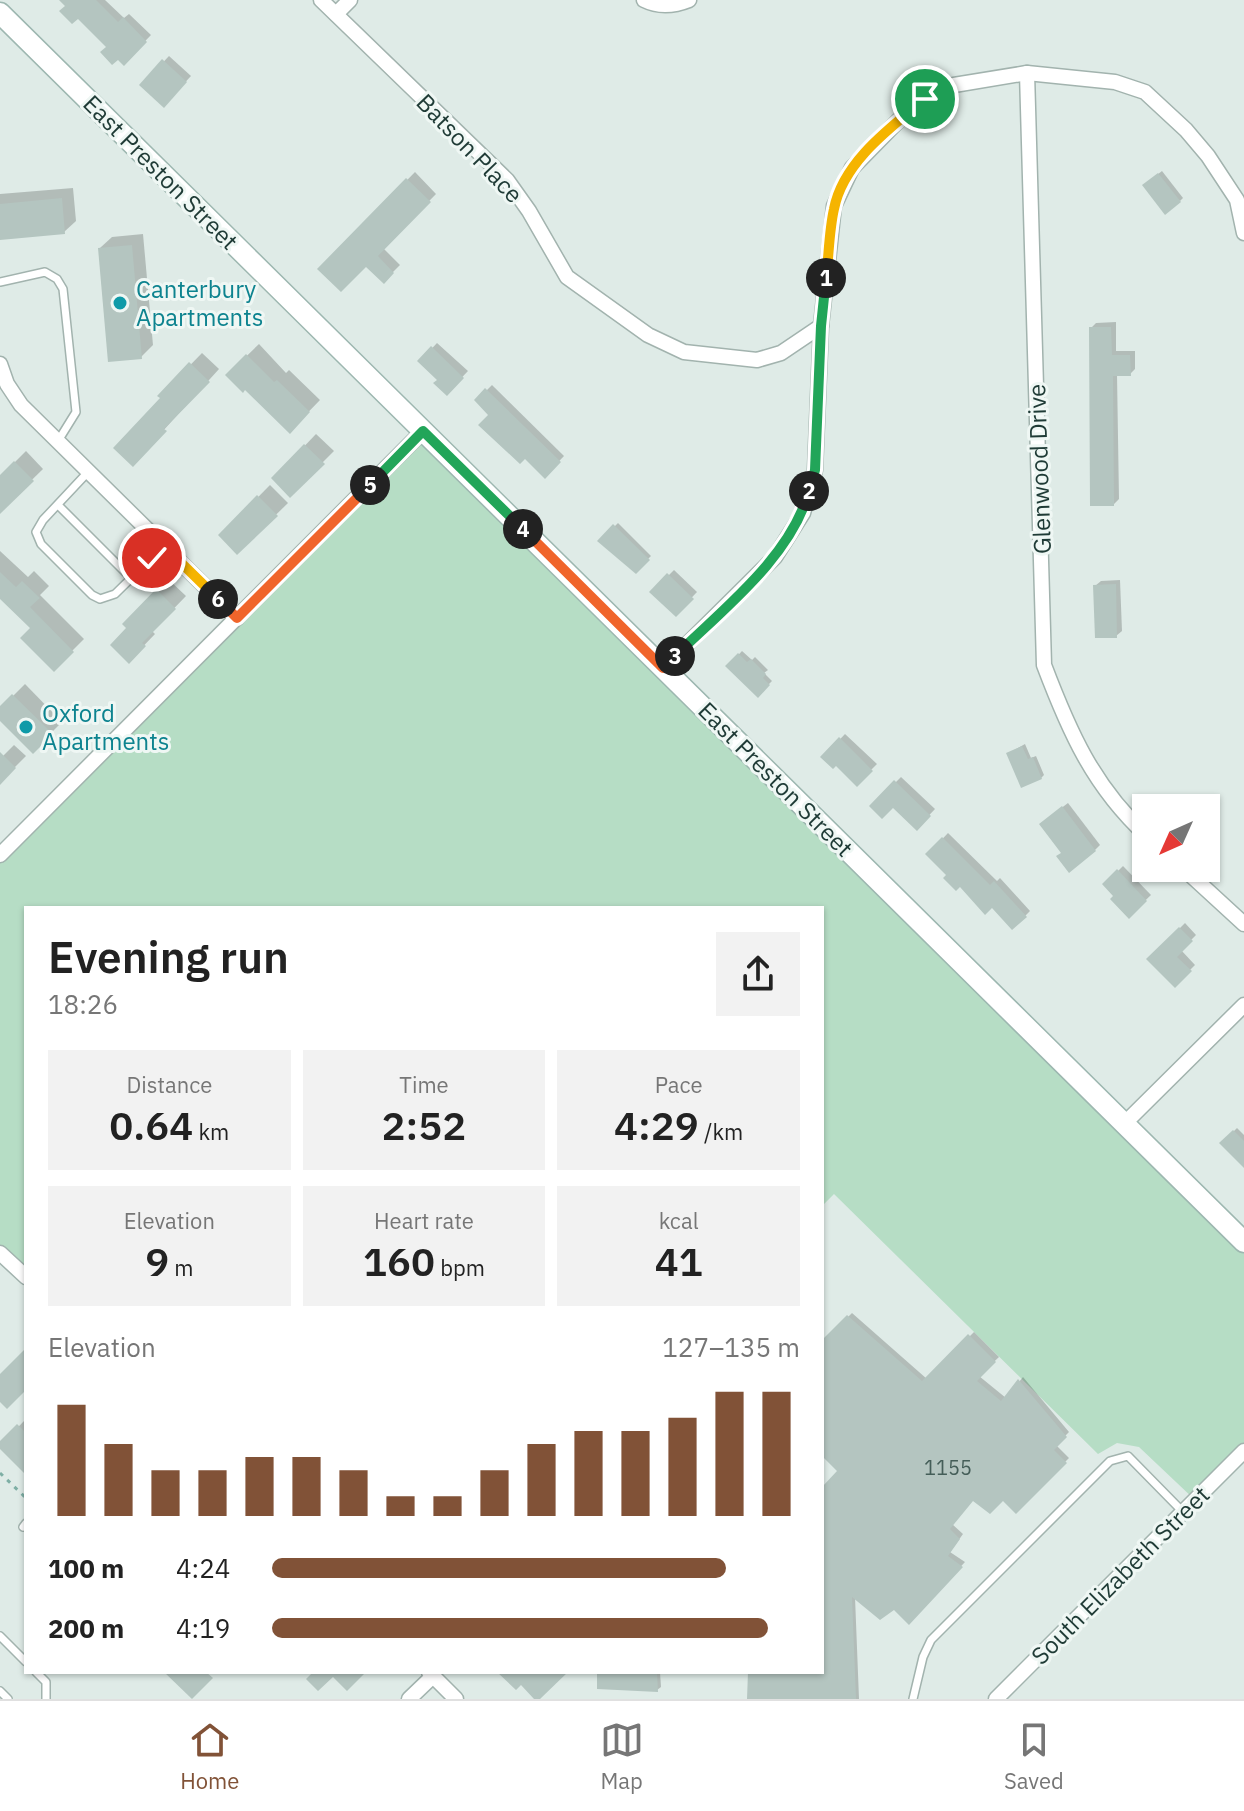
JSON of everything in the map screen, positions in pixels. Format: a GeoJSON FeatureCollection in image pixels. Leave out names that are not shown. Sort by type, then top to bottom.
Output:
{"type":"FeatureCollection","features":[{"type":"Feature","properties":{"kind":"street","name":"Batson Place"},"geometry":{"type":"LineString","coordinates":[[321,0],[507,180],[529,211],[567,277],[648,335],[684,352],[757,360],[781,353],[821,326]]}},
{"type":"Feature","properties":{"kind":"street"},"geometry":{"type":"LineString","coordinates":[[336,14],[350,0]]}},
{"type":"Feature","properties":{"kind":"street"},"geometry":{"type":"LineString","coordinates":[[644,0],[656,5],[689,0]]}},
{"type":"Feature","properties":{"kind":"street","name":"East Preston Street"},"geometry":{"type":"LineString","coordinates":[[0,13],[1244,1242]]}},
{"type":"Feature","properties":{"kind":"street"},"geometry":{"type":"LineString","coordinates":[[663,668],[775,557],[803,513],[815,470],[821,326],[834,206],[852,168],[899,120],[925,99],[954,85],[1027,73],[1115,82],[1145,92],[1186,130],[1208,156],[1237,200],[1244,233]]}},
{"type":"Feature","properties":{"kind":"street","name":"Glenwood Drive"},"geometry":{"type":"LineString","coordinates":[[1027,73],[1044,665],[1083,758],[1120,811],[1132,822]]}},
{"type":"Feature","properties":{"kind":"street"},"geometry":{"type":"LineString","coordinates":[[0,364],[7,384],[21,405],[237,618]]}},
{"type":"Feature","properties":{"kind":"street"},"geometry":{"type":"LineString","coordinates":[[0,855],[423,431]]}},
{"type":"Feature","properties":{"kind":"street"},"geometry":{"type":"LineString","coordinates":[[1198,882],[1244,924]]}},
{"type":"Feature","properties":{"kind":"street"},"geometry":{"type":"LineString","coordinates":[[1124,1124],[1244,1005]]}},
{"type":"Feature","properties":{"kind":"street"},"geometry":{"type":"LineString","coordinates":[[0,1253],[24,1275]]}},
{"type":"Feature","properties":{"kind":"street","name":"South Elizabeth Street"},"geometry":{"type":"LineString","coordinates":[[996,1699],[1244,1451]]}},
{"type":"Feature","properties":{"kind":"street"},"geometry":{"type":"LineString","coordinates":[[409,1699],[431,1674],[456,1699]]}},
{"type":"Feature","properties":{"kind":"lane"},"geometry":{"type":"LineString","coordinates":[[0,282],[45,272],[57,279],[63,289],[76,412],[58,441]]}},
{"type":"Feature","properties":{"kind":"lane"},"geometry":{"type":"LineString","coordinates":[[89,471],[36,532],[41,544],[92,595],[100,599],[115,594],[164,546]]}},
{"type":"Feature","properties":{"kind":"lane"},"geometry":{"type":"LineString","coordinates":[[58,505],[131,578]]}},
{"type":"Feature","properties":{"kind":"lane"},"geometry":{"type":"LineString","coordinates":[[913,1699],[923,1657],[931,1640],[1110,1461],[1122,1455],[1128,1456],[1183,1512]]}},
{"type":"Feature","properties":{"kind":"lane"},"geometry":{"type":"LineString","coordinates":[[0,1636],[24,1660]]}},
{"type":"Feature","properties":{"kind":"lane"},"geometry":{"type":"LineString","coordinates":[[38,1674],[46,1682],[46,1699]]}},
{"type":"Feature","properties":{"kind":"lane"},"geometry":{"type":"LineString","coordinates":[[0,1691],[8,1699]]}},
{"type":"Feature","properties":{"kind":"path"},"geometry":{"type":"LineString","coordinates":[[0,1473],[24,1496]]}},
{"type":"Feature","properties":{"kind":"green space"},"geometry":{"type":"Polygon","coordinates":[[[423,431],[1244,1242],[1244,1451],[1195,1500],[1139,1447],[1117,1443],[1098,1454],[834,1194],[824,1204],[824,906],[24,906],[24,1278],[0,1254],[0,855],[423,431]]]}},
{"type":"Feature","properties":{"kind":"building"},"geometry":{"type":"Polygon","coordinates":[[[59,0],[96,0],[118,22],[123,17],[147,42],[124,66],[118,60],[112,65],[100,52],[106,47],[78,19],[72,24],[59,11],[65,6],[59,0]]]}},
{"type":"Feature","properties":{"kind":"building"},"geometry":{"type":"Polygon","coordinates":[[[162,59],[187,82],[164,108],[139,85],[162,59]]]}},
{"type":"Feature","properties":{"kind":"building"},"geometry":{"type":"Polygon","coordinates":[[[1158,173],[1181,202],[1165,215],[1142,185],[1158,173]]]}},
{"type":"Feature","properties":{"kind":"building"},"geometry":{"type":"Polygon","coordinates":[[[406,178],[431,202],[378,256],[394,273],[384,284],[366,267],[341,292],[317,269],[406,178]]]}},
{"type":"Feature","properties":{"kind":"building"},"geometry":{"type":"Polygon","coordinates":[[[62,198],[65,234],[0,240],[0,204],[62,198]]]}},
{"type":"Feature","properties":{"kind":"building","name":"Canterbury Apartments"},"geometry":{"type":"Polygon","coordinates":[[[132,245],[142,359],[108,362],[98,248],[132,245]]]}},
{"type":"Feature","properties":{"kind":"building"},"geometry":{"type":"Polygon","coordinates":[[[1089,327],[1111,327],[1112,355],[1130,355],[1131,376],[1113,376],[1114,506],[1090,506],[1089,327]]]}},
{"type":"Feature","properties":{"kind":"building"},"geometry":{"type":"Polygon","coordinates":[[[431,346],[464,378],[447,396],[433,383],[437,380],[417,361],[431,346]]]}},
{"type":"Feature","properties":{"kind":"building"},"geometry":{"type":"Polygon","coordinates":[[[246,354],[310,412],[290,434],[225,375],[246,354]]]}},
{"type":"Feature","properties":{"kind":"building"},"geometry":{"type":"Polygon","coordinates":[[[189,362],[210,382],[164,429],[167,431],[133,467],[113,448],[189,362]]]}},
{"type":"Feature","properties":{"kind":"building"},"geometry":{"type":"Polygon","coordinates":[[[485,388],[561,462],[545,479],[525,459],[520,464],[478,425],[488,415],[474,400],[485,388]]]}},
{"type":"Feature","properties":{"kind":"building"},"geometry":{"type":"Polygon","coordinates":[[[304,444],[325,464],[290,498],[271,478],[304,444]]]}},
{"type":"Feature","properties":{"kind":"building"},"geometry":{"type":"Polygon","coordinates":[[[14,461],[34,481],[0,514],[0,475],[14,461]]]}},
{"type":"Feature","properties":{"kind":"building"},"geometry":{"type":"Polygon","coordinates":[[[257,495],[278,516],[237,555],[218,535],[257,495]]]}},
{"type":"Feature","properties":{"kind":"building"},"geometry":{"type":"Polygon","coordinates":[[[613,524],[650,560],[636,574],[597,541],[613,524]]]}},
{"type":"Feature","properties":{"kind":"building"},"geometry":{"type":"Polygon","coordinates":[[[0,572],[16,587],[22,581],[40,598],[30,607],[74,652],[54,672],[20,638],[30,628],[0,599],[0,572]]]}},
{"type":"Feature","properties":{"kind":"building"},"geometry":{"type":"Polygon","coordinates":[[[667,573],[694,599],[676,617],[649,592],[667,573]]]}},
{"type":"Feature","properties":{"kind":"building"},"geometry":{"type":"Polygon","coordinates":[[[1116,584],[1117,638],[1095,638],[1093,585],[1116,584]]]}},
{"type":"Feature","properties":{"kind":"building"},"geometry":{"type":"Polygon","coordinates":[[[156,589],[176,609],[142,643],[146,646],[129,664],[110,645],[126,628],[122,624],[156,589]]]}},
{"type":"Feature","properties":{"kind":"building"},"geometry":{"type":"Polygon","coordinates":[[[738,653],[747,662],[751,659],[766,674],[763,678],[770,685],[758,698],[725,666],[738,653]]]}},
{"type":"Feature","properties":{"kind":"building","name":"Oxford Apartments"},"geometry":{"type":"Polygon","coordinates":[[[12,694],[53,734],[33,754],[0,721],[0,706],[12,694]]]}},
{"type":"Feature","properties":{"kind":"building"},"geometry":{"type":"Polygon","coordinates":[[[839,737],[873,771],[857,787],[836,766],[833,769],[820,757],[839,737]]]}},
{"type":"Feature","properties":{"kind":"building"},"geometry":{"type":"Polygon","coordinates":[[[1022,746],[1028,759],[1033,757],[1042,779],[1021,788],[1006,753],[1022,746]]]}},
{"type":"Feature","properties":{"kind":"building","name":"Oxford Apartments"},"geometry":{"type":"Polygon","coordinates":[[[0,752],[16,768],[0,785],[0,752]]]}},
{"type":"Feature","properties":{"kind":"building"},"geometry":{"type":"Polygon","coordinates":[[[894,780],[931,816],[917,831],[893,808],[882,819],[869,806],[894,780]]]}},
{"type":"Feature","properties":{"kind":"building"},"geometry":{"type":"Polygon","coordinates":[[[1062,806],[1096,851],[1069,873],[1056,856],[1061,853],[1039,824],[1062,806]]]}},
{"type":"Feature","properties":{"kind":"building"},"geometry":{"type":"Polygon","coordinates":[[[942,837],[990,885],[994,881],[1027,917],[1012,930],[992,908],[985,915],[960,887],[956,891],[943,878],[946,875],[925,854],[942,837]]]}},
{"type":"Feature","properties":{"kind":"building"},"geometry":{"type":"Polygon","coordinates":[[[1117,869],[1147,901],[1129,919],[1110,899],[1113,896],[1102,884],[1117,869]]]}},
{"type":"Feature","properties":{"kind":"building"},"geometry":{"type":"Polygon","coordinates":[[[1179,927],[1193,941],[1177,957],[1192,971],[1175,988],[1146,959],[1179,927]]]}},
{"type":"Feature","properties":{"kind":"building"},"geometry":{"type":"Polygon","coordinates":[[[1233,1130],[1244,1141],[1244,1168],[1219,1143],[1233,1130]]]}},
{"type":"Feature","properties":{"kind":"building"},"geometry":{"type":"Polygon","coordinates":[[[847,1315],[922,1381],[968,1334],[996,1362],[977,1381],[1001,1401],[1018,1379],[1067,1437],[1054,1450],[1067,1463],[1016,1514],[1003,1501],[990,1514],[973,1501],[950,1529],[960,1539],[948,1556],[963,1567],[909,1625],[894,1610],[880,1620],[852,1597],[856,1699],[747,1699],[748,1674],[824,1674],[824,1485],[837,1471],[824,1458],[824,1338],[847,1315]]]}},
{"type":"Feature","properties":{"kind":"building"},"geometry":{"type":"Polygon","coordinates":[[[24,1350],[24,1392],[7,1409],[0,1402],[0,1374],[24,1350]]]}},
{"type":"Feature","properties":{"kind":"building"},"geometry":{"type":"Polygon","coordinates":[[[17,1424],[24,1431],[24,1473],[0,1449],[0,1441],[17,1424]]]}},
{"type":"Feature","properties":{"kind":"building"},"geometry":{"type":"Polygon","coordinates":[[[166,1674],[208,1674],[213,1678],[192,1699],[166,1674]]]}},
{"type":"Feature","properties":{"kind":"building"},"geometry":{"type":"Polygon","coordinates":[[[311,1674],[364,1674],[347,1691],[333,1677],[318,1691],[306,1679],[311,1674]]]}},
{"type":"Feature","properties":{"kind":"building"},"geometry":{"type":"Polygon","coordinates":[[[499,1674],[566,1674],[540,1699],[534,1699],[521,1685],[516,1690],[499,1674]]]}},
{"type":"Feature","properties":{"kind":"building"},"geometry":{"type":"Polygon","coordinates":[[[597,1674],[657,1674],[658,1692],[597,1689],[597,1674]]]}},
{"type":"Feature","properties":{"kind":"place","name":"Canterbury Apartments"},"geometry":{"type":"Point","coordinates":[120,303]}},
{"type":"Feature","properties":{"kind":"place","name":"Oxford Apartments"},"geometry":{"type":"Point","coordinates":[26,727]}},
{"type":"Feature","properties":{"kind":"route"},"geometry":{"type":"LineString","coordinates":[[152,558],[164,546],[237,618],[423,431],[663,668],[775,557],[803,513],[815,470],[821,326],[834,206],[852,168],[899,120],[925,99]]}}]}
